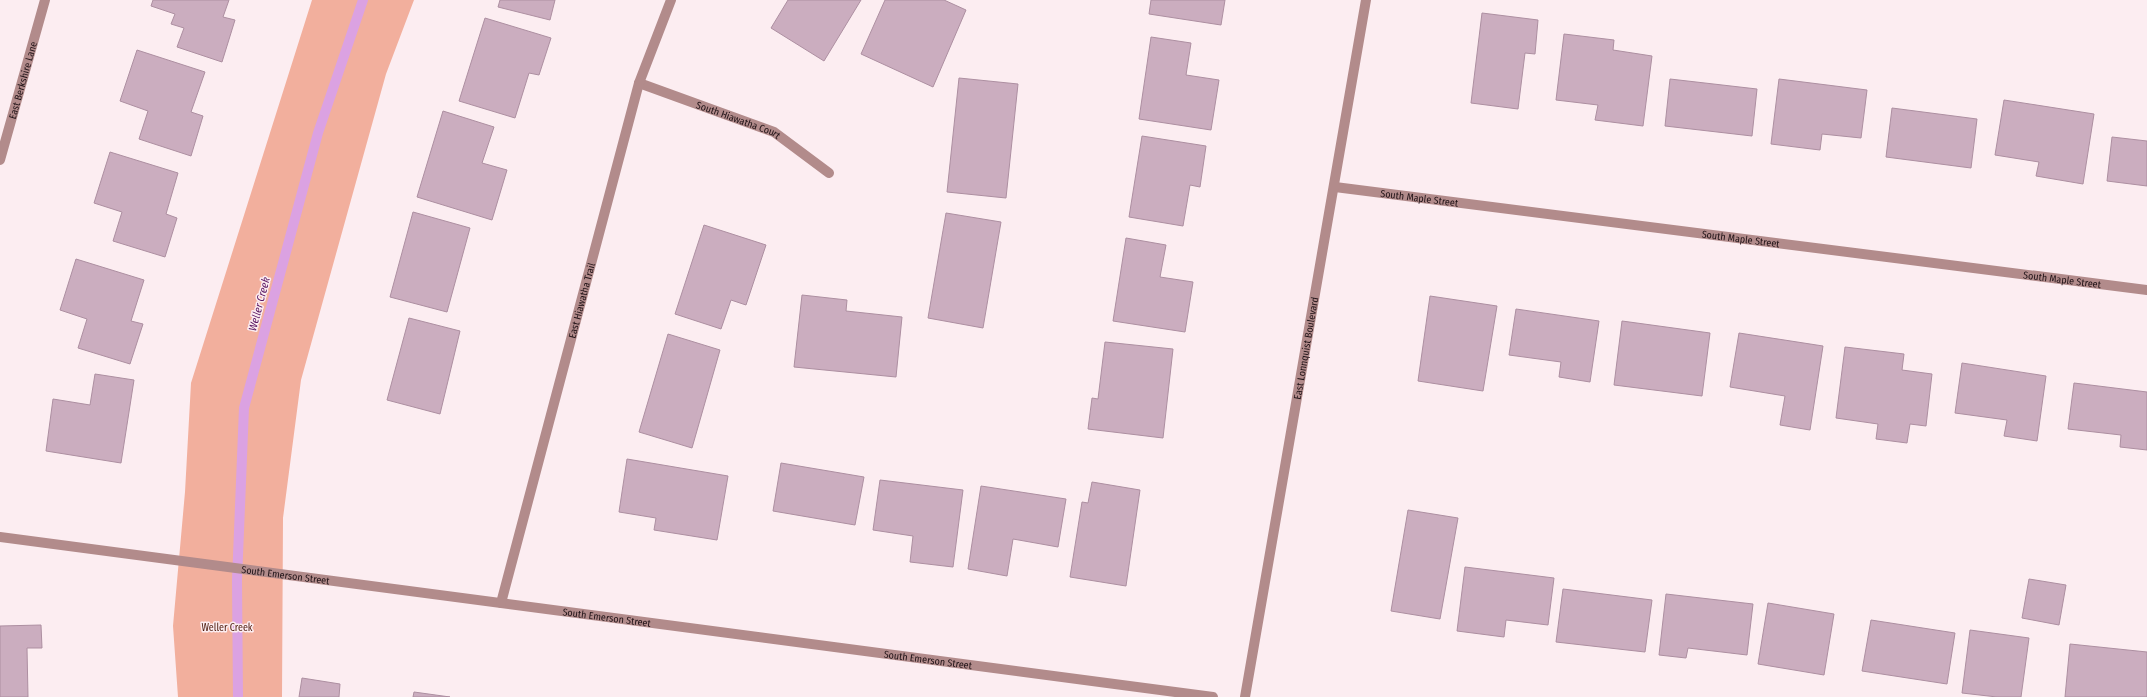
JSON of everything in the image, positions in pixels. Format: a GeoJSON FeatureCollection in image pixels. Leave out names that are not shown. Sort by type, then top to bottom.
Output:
{"type":"FeatureCollection","features":[{"type":"Feature","properties":{"kind":"street","name":"East Berkshire Lane"},"geometry":{"type":"LineString","coordinates":[[0,160],[45,0]]}},
{"type":"Feature","properties":{"kind":"street","name":"East Hiawatha Trail"},"geometry":{"type":"LineString","coordinates":[[501,603],[639,84],[671,0]]}},
{"type":"Feature","properties":{"kind":"street","name":"East Lonnquist Boulevard"},"geometry":{"type":"LineString","coordinates":[[1245,697],[1335,187],[1366,0]]}},
{"type":"Feature","properties":{"kind":"street","name":"South Hiawatha Court"},"geometry":{"type":"LineString","coordinates":[[639,84],[774,132],[829,174]]}},
{"type":"Feature","properties":{"kind":"street","name":"South Maple Street"},"geometry":{"type":"LineString","coordinates":[[1335,187],[2147,290]]}},
{"type":"Feature","properties":{"kind":"street","name":"South Emerson Street"},"geometry":{"type":"LineString","coordinates":[[0,537],[1213,697]]}},
{"type":"Feature","properties":{"kind":"green space","name":"Weller Creek"},"geometry":{"type":"Polygon","coordinates":[[[312,0],[414,0],[386,74],[301,380],[283,518],[282,697],[178,697],[173,626],[185,492],[191,383],[312,0]]]}},
{"type":"Feature","properties":{"kind":"building"},"geometry":{"type":"Polygon","coordinates":[[[153,0],[229,0],[223,17],[235,20],[222,62],[177,47],[184,28],[171,24],[175,14],[151,6],[153,0]]]}},
{"type":"Feature","properties":{"kind":"building"},"geometry":{"type":"Polygon","coordinates":[[[500,0],[555,0],[550,20],[498,7],[500,0]]]}},
{"type":"Feature","properties":{"kind":"building"},"geometry":{"type":"Polygon","coordinates":[[[788,0],[861,0],[824,61],[771,28],[788,0]]]}},
{"type":"Feature","properties":{"kind":"building"},"geometry":{"type":"Polygon","coordinates":[[[885,0],[944,0],[966,10],[933,87],[861,54],[885,0]]]}},
{"type":"Feature","properties":{"kind":"building"},"geometry":{"type":"Polygon","coordinates":[[[1151,0],[1225,0],[1221,25],[1149,14],[1151,0]]]}},
{"type":"Feature","properties":{"kind":"building"},"geometry":{"type":"Polygon","coordinates":[[[1482,13],[1538,20],[1535,54],[1525,53],[1518,109],[1471,103],[1482,13]]]}},
{"type":"Feature","properties":{"kind":"building"},"geometry":{"type":"Polygon","coordinates":[[[485,18],[551,38],[539,75],[529,73],[515,118],[459,101],[485,18]]]}},
{"type":"Feature","properties":{"kind":"building"},"geometry":{"type":"Polygon","coordinates":[[[1564,34],[1614,40],[1613,50],[1652,56],[1643,126],[1595,120],[1598,105],[1556,100],[1564,34]]]}},
{"type":"Feature","properties":{"kind":"building"},"geometry":{"type":"Polygon","coordinates":[[[1151,37],[1191,43],[1186,75],[1219,80],[1211,130],[1139,119],[1151,37]]]}},
{"type":"Feature","properties":{"kind":"building"},"geometry":{"type":"Polygon","coordinates":[[[137,50],[205,72],[191,112],[203,116],[191,156],[139,139],[148,111],[120,101],[137,50]]]}},
{"type":"Feature","properties":{"kind":"building"},"geometry":{"type":"Polygon","coordinates":[[[959,78],[1018,84],[1006,198],[947,192],[959,78]]]}},
{"type":"Feature","properties":{"kind":"building"},"geometry":{"type":"Polygon","coordinates":[[[1670,79],[1757,89],[1752,136],[1665,126],[1670,79]]]}},
{"type":"Feature","properties":{"kind":"building"},"geometry":{"type":"Polygon","coordinates":[[[1779,79],[1867,90],[1861,138],[1822,134],[1820,150],[1771,144],[1779,79]]]}},
{"type":"Feature","properties":{"kind":"building"},"geometry":{"type":"Polygon","coordinates":[[[2004,100],[2094,114],[2083,184],[2036,176],[2039,162],[1995,155],[2004,100]]]}},
{"type":"Feature","properties":{"kind":"building"},"geometry":{"type":"Polygon","coordinates":[[[1892,108],[1977,119],[1971,168],[1886,157],[1892,108]]]}},
{"type":"Feature","properties":{"kind":"building"},"geometry":{"type":"Polygon","coordinates":[[[443,111],[494,127],[482,163],[507,170],[492,220],[417,197],[443,111]]]}},
{"type":"Feature","properties":{"kind":"building"},"geometry":{"type":"Polygon","coordinates":[[[1142,136],[1206,146],[1200,187],[1190,185],[1183,226],[1129,217],[1142,136]]]}},
{"type":"Feature","properties":{"kind":"building"},"geometry":{"type":"Polygon","coordinates":[[[2112,137],[2147,141],[2147,186],[2107,181],[2112,137]]]}},
{"type":"Feature","properties":{"kind":"building"},"geometry":{"type":"Polygon","coordinates":[[[110,152],[178,173],[166,214],[177,218],[165,257],[113,241],[122,212],[94,203],[110,152]]]}},
{"type":"Feature","properties":{"kind":"building"},"geometry":{"type":"Polygon","coordinates":[[[413,212],[470,228],[447,312],[390,297],[413,212]]]}},
{"type":"Feature","properties":{"kind":"building"},"geometry":{"type":"Polygon","coordinates":[[[946,213],[1001,222],[983,328],[928,318],[946,213]]]}},
{"type":"Feature","properties":{"kind":"building"},"geometry":{"type":"Polygon","coordinates":[[[704,225],[766,245],[746,305],[731,300],[721,329],[675,314],[704,225]]]}},
{"type":"Feature","properties":{"kind":"building"},"geometry":{"type":"Polygon","coordinates":[[[1126,238],[1166,245],[1160,277],[1193,282],[1185,332],[1113,321],[1126,238]]]}},
{"type":"Feature","properties":{"kind":"building"},"geometry":{"type":"Polygon","coordinates":[[[76,259],[144,280],[131,321],[143,324],[130,364],[78,348],[87,319],[60,310],[76,259]]]}},
{"type":"Feature","properties":{"kind":"building"},"geometry":{"type":"Polygon","coordinates":[[[802,295],[847,300],[846,311],[902,317],[896,377],[794,367],[802,295]]]}},
{"type":"Feature","properties":{"kind":"building"},"geometry":{"type":"Polygon","coordinates":[[[1430,296],[1497,306],[1483,391],[1418,381],[1430,296]]]}},
{"type":"Feature","properties":{"kind":"building"},"geometry":{"type":"Polygon","coordinates":[[[1516,309],[1599,321],[1590,382],[1559,377],[1561,362],[1509,355],[1516,309]]]}},
{"type":"Feature","properties":{"kind":"building"},"geometry":{"type":"Polygon","coordinates":[[[409,318],[460,331],[440,414],[387,400],[409,318]]]}},
{"type":"Feature","properties":{"kind":"building"},"geometry":{"type":"Polygon","coordinates":[[[1622,321],[1710,333],[1702,396],[1614,385],[1622,321]]]}},
{"type":"Feature","properties":{"kind":"building"},"geometry":{"type":"Polygon","coordinates":[[[1739,333],[1823,346],[1810,430],[1780,425],[1785,396],[1730,387],[1739,333]]]}},
{"type":"Feature","properties":{"kind":"building"},"geometry":{"type":"Polygon","coordinates":[[[668,334],[720,350],[692,448],[639,432],[668,334]]]}},
{"type":"Feature","properties":{"kind":"building"},"geometry":{"type":"Polygon","coordinates":[[[1105,342],[1173,349],[1163,438],[1088,429],[1092,398],[1098,399],[1105,342]]]}},
{"type":"Feature","properties":{"kind":"building"},"geometry":{"type":"Polygon","coordinates":[[[1845,347],[1904,354],[1902,370],[1932,374],[1926,426],[1910,424],[1907,443],[1876,439],[1878,424],[1836,418],[1845,347]]]}},
{"type":"Feature","properties":{"kind":"building"},"geometry":{"type":"Polygon","coordinates":[[[1962,363],[2046,376],[2037,441],[2004,436],[2007,420],[1955,413],[1962,363]]]}},
{"type":"Feature","properties":{"kind":"building"},"geometry":{"type":"Polygon","coordinates":[[[95,374],[134,380],[121,463],[46,451],[53,399],[90,405],[95,374]]]}},
{"type":"Feature","properties":{"kind":"building"},"geometry":{"type":"Polygon","coordinates":[[[2074,383],[2147,392],[2147,450],[2120,447],[2121,435],[2068,429],[2074,383]]]}},
{"type":"Feature","properties":{"kind":"building"},"geometry":{"type":"Polygon","coordinates":[[[627,459],[728,476],[717,540],[654,530],[656,518],[619,512],[627,459]]]}},
{"type":"Feature","properties":{"kind":"building"},"geometry":{"type":"Polygon","coordinates":[[[781,463],[864,477],[855,525],[773,511],[781,463]]]}},
{"type":"Feature","properties":{"kind":"building"},"geometry":{"type":"Polygon","coordinates":[[[880,480],[963,490],[953,567],[910,562],[913,536],[873,530],[880,480]]]}},
{"type":"Feature","properties":{"kind":"building"},"geometry":{"type":"Polygon","coordinates":[[[1092,482],[1140,490],[1126,586],[1070,577],[1082,502],[1088,503],[1092,482]]]}},
{"type":"Feature","properties":{"kind":"building"},"geometry":{"type":"Polygon","coordinates":[[[981,486],[1066,499],[1058,547],[1013,539],[1007,576],[968,569],[981,486]]]}},
{"type":"Feature","properties":{"kind":"building"},"geometry":{"type":"Polygon","coordinates":[[[1408,510],[1458,518],[1440,619],[1391,611],[1408,510]]]}},
{"type":"Feature","properties":{"kind":"building"},"geometry":{"type":"Polygon","coordinates":[[[1465,567],[1554,578],[1548,625],[1506,620],[1504,637],[1457,631],[1465,567]]]}},
{"type":"Feature","properties":{"kind":"building"},"geometry":{"type":"Polygon","coordinates":[[[2029,579],[2066,585],[2059,625],[2022,618],[2029,579]]]}},
{"type":"Feature","properties":{"kind":"building"},"geometry":{"type":"Polygon","coordinates":[[[1563,589],[1652,600],[1645,652],[1556,642],[1563,589]]]}},
{"type":"Feature","properties":{"kind":"building"},"geometry":{"type":"Polygon","coordinates":[[[1666,594],[1753,604],[1747,655],[1688,648],[1686,658],[1659,655],[1666,594]]]}},
{"type":"Feature","properties":{"kind":"building"},"geometry":{"type":"Polygon","coordinates":[[[1768,603],[1834,614],[1824,675],[1758,664],[1768,603]]]}},
{"type":"Feature","properties":{"kind":"building"},"geometry":{"type":"Polygon","coordinates":[[[1871,620],[1955,633],[1947,684],[1862,671],[1871,620]]]}},
{"type":"Feature","properties":{"kind":"building"},"geometry":{"type":"Polygon","coordinates":[[[41,625],[42,648],[27,648],[28,697],[0,697],[0,626],[41,625]]]}},
{"type":"Feature","properties":{"kind":"building"},"geometry":{"type":"Polygon","coordinates":[[[1970,630],[2029,638],[2021,697],[1997,697],[1962,693],[1970,630]]]}},
{"type":"Feature","properties":{"kind":"building"},"geometry":{"type":"Polygon","coordinates":[[[2070,644],[2147,652],[2147,697],[2065,697],[2070,644]]]}},
{"type":"Feature","properties":{"kind":"building"},"geometry":{"type":"Polygon","coordinates":[[[302,678],[340,684],[339,697],[299,697],[302,678]]]}},
{"type":"Feature","properties":{"kind":"building"},"geometry":{"type":"Polygon","coordinates":[[[414,692],[450,697],[413,697],[414,692]]]}},
{"type":"Feature","properties":{"kind":"waterway","name":"Weller Creek"},"geometry":{"type":"LineString","coordinates":[[238,697],[237,580],[244,408],[318,133],[363,0]]}}]}
